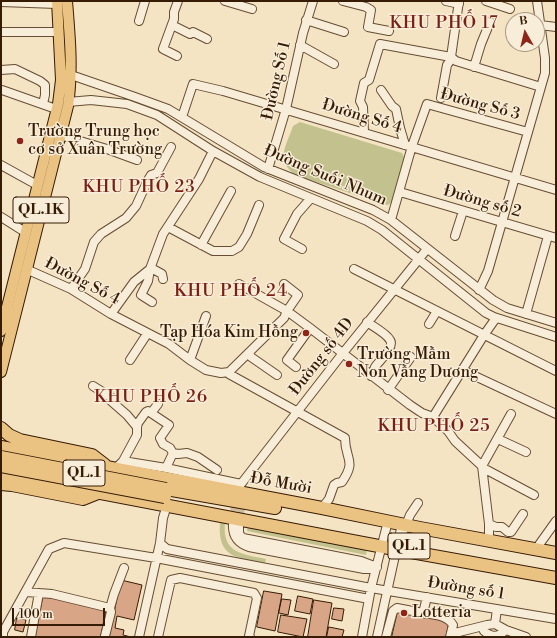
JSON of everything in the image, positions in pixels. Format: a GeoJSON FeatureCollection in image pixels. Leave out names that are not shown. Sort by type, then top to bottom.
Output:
{"type":"FeatureCollection","features":[{"type":"Feature","properties":{"kind":"highway"},"geometry":{"type":"LineString","coordinates":[[1,428],[9,435],[20,440],[92,455],[115,466]]}},
{"type":"Feature","properties":{"kind":"highway"},"geometry":{"type":"LineString","coordinates":[[1,437],[3,450],[1,475]]}},
{"type":"Feature","properties":{"kind":"highway","name":"Đỗ Mười"},"geometry":{"type":"LineString","coordinates":[[3,450],[115,466],[153,476],[322,508],[387,524],[556,559]]}},
{"type":"Feature","properties":{"kind":"highway","name":"QL.1"},"geometry":{"type":"LineString","coordinates":[[3,450],[166,497]]}},
{"type":"Feature","properties":{"kind":"highway","name":"Đỗ Mười"},"geometry":{"type":"LineString","coordinates":[[1,475],[12,485],[83,499],[98,493],[166,497],[210,501],[387,524]]}},
{"type":"Feature","properties":{"kind":"highway","name":"QL.1"},"geometry":{"type":"LineString","coordinates":[[1,475],[166,497]]}},
{"type":"Feature","properties":{"kind":"highway"},"geometry":{"type":"LineString","coordinates":[[153,476],[210,501]]}},
{"type":"Feature","properties":{"kind":"highway","name":"Đỗ Mười"},"geometry":{"type":"LineString","coordinates":[[166,497],[382,544],[556,578]]}},
{"type":"Feature","properties":{"kind":"highway","name":"Đỗ Mười"},"geometry":{"type":"LineString","coordinates":[[210,501],[382,544]]}},
{"type":"Feature","properties":{"kind":"highway","name":"Đỗ Mười"},"geometry":{"type":"LineString","coordinates":[[403,527],[420,528],[556,552]]}},
{"type":"Feature","properties":{"kind":"highway","name":"Đỗ Mười"},"geometry":{"type":"LineString","coordinates":[[398,547],[556,573]]}},
{"type":"Feature","properties":{"kind":"main road","name":"QL.1K"},"geometry":{"type":"LineString","coordinates":[[1,372],[68,102],[71,75],[71,45],[68,1]]}},
{"type":"Feature","properties":{"kind":"main road","name":"QL.1K"},"geometry":{"type":"LineString","coordinates":[[1,331],[3,317],[56,109],[61,80],[57,2]]}},
{"type":"Feature","properties":{"kind":"street"},"geometry":{"type":"LineString","coordinates":[[139,21],[145,1]]}},
{"type":"Feature","properties":{"kind":"street"},"geometry":{"type":"LineString","coordinates":[[177,56],[163,49],[172,25],[178,1]]}},
{"type":"Feature","properties":{"kind":"street"},"geometry":{"type":"LineString","coordinates":[[229,1],[252,9]]}},
{"type":"Feature","properties":{"kind":"street","name":"Đường Số 1"},"geometry":{"type":"LineString","coordinates":[[268,169],[286,109],[306,20],[313,1]]}},
{"type":"Feature","properties":{"kind":"street"},"geometry":{"type":"LineString","coordinates":[[343,1],[366,6],[371,10],[368,27],[389,31]]}},
{"type":"Feature","properties":{"kind":"street"},"geometry":{"type":"LineString","coordinates":[[441,98],[447,65],[452,57],[459,2],[446,1]]}},
{"type":"Feature","properties":{"kind":"street"},"geometry":{"type":"LineString","coordinates":[[486,1],[510,9]]}},
{"type":"Feature","properties":{"kind":"street"},"geometry":{"type":"LineString","coordinates":[[537,1],[538,12]]}},
{"type":"Feature","properties":{"kind":"street"},"geometry":{"type":"LineString","coordinates":[[1,2],[57,2]]}},
{"type":"Feature","properties":{"kind":"street"},"geometry":{"type":"LineString","coordinates":[[306,20],[344,32]]}},
{"type":"Feature","properties":{"kind":"street"},"geometry":{"type":"LineString","coordinates":[[474,67],[490,22]]}},
{"type":"Feature","properties":{"kind":"street"},"geometry":{"type":"LineString","coordinates":[[172,25],[190,34],[193,32],[207,39]]}},
{"type":"Feature","properties":{"kind":"street"},"geometry":{"type":"LineString","coordinates":[[545,26],[556,27]]}},
{"type":"Feature","properties":{"kind":"street"},"geometry":{"type":"LineString","coordinates":[[1,32],[59,32]]}},
{"type":"Feature","properties":{"kind":"street"},"geometry":{"type":"LineString","coordinates":[[364,132],[364,107],[360,101],[364,83],[369,80],[380,44],[452,57],[456,61],[474,67],[541,86]]}},
{"type":"Feature","properties":{"kind":"street"},"geometry":{"type":"LineString","coordinates":[[300,45],[334,64]]}},
{"type":"Feature","properties":{"kind":"street"},"geometry":{"type":"LineString","coordinates":[[479,290],[488,271],[545,73],[543,52]]}},
{"type":"Feature","properties":{"kind":"street"},"geometry":{"type":"LineString","coordinates":[[1,70],[16,69],[45,85],[45,95],[39,103]]}},
{"type":"Feature","properties":{"kind":"street","name":"Đường Suối Nhum"},"geometry":{"type":"LineString","coordinates":[[71,75],[168,109],[268,169],[373,210],[391,220],[492,300],[507,308],[556,323]]}},
{"type":"Feature","properties":{"kind":"street","name":"Đường Số 4"},"geometry":{"type":"LineString","coordinates":[[182,117],[194,84],[286,109],[556,190]]}},
{"type":"Feature","properties":{"kind":"street"},"geometry":{"type":"LineString","coordinates":[[2,90],[56,109]]}},
{"type":"Feature","properties":{"kind":"street"},"geometry":{"type":"LineString","coordinates":[[381,90],[392,106],[396,109],[400,128],[408,146]]}},
{"type":"Feature","properties":{"kind":"street"},"geometry":{"type":"LineString","coordinates":[[68,102],[91,100],[127,104],[156,115],[213,151],[260,177],[367,221],[382,230],[486,313],[496,318],[556,337]]}},
{"type":"Feature","properties":{"kind":"street","name":"Đường Số 3"},"geometry":{"type":"LineString","coordinates":[[391,220],[400,192],[408,146],[427,104],[528,132]]}},
{"type":"Feature","properties":{"kind":"street"},"geometry":{"type":"LineString","coordinates":[[60,136],[107,149],[137,160]]}},
{"type":"Feature","properties":{"kind":"street"},"geometry":{"type":"LineString","coordinates":[[71,289],[85,269],[94,242],[101,234],[132,212],[148,180],[151,176],[157,173],[171,147]]}},
{"type":"Feature","properties":{"kind":"street"},"geometry":{"type":"LineString","coordinates":[[152,302],[141,295],[148,281],[150,269],[163,234],[199,179],[213,151]]}},
{"type":"Feature","properties":{"kind":"street"},"geometry":{"type":"LineString","coordinates":[[1,165],[37,185]]}},
{"type":"Feature","properties":{"kind":"street"},"geometry":{"type":"LineString","coordinates":[[201,245],[231,191]]}},
{"type":"Feature","properties":{"kind":"street","name":"Đường số 2"},"geometry":{"type":"LineString","coordinates":[[400,192],[552,237]]}},
{"type":"Feature","properties":{"kind":"street"},"geometry":{"type":"LineString","coordinates":[[302,249],[284,239],[297,214],[311,198]]}},
{"type":"Feature","properties":{"kind":"street"},"geometry":{"type":"LineString","coordinates":[[168,227],[213,252],[232,251],[239,247],[252,226],[259,205]]}},
{"type":"Feature","properties":{"kind":"street"},"geometry":{"type":"LineString","coordinates":[[455,236],[463,211]]}},
{"type":"Feature","properties":{"kind":"street"},"geometry":{"type":"LineString","coordinates":[[1,218],[25,232]]}},
{"type":"Feature","properties":{"kind":"street"},"geometry":{"type":"LineString","coordinates":[[526,314],[552,237]]}},
{"type":"Feature","properties":{"kind":"street","name":"Đường số 4D"},"geometry":{"type":"LineString","coordinates":[[166,468],[240,487],[367,322],[420,260],[427,249]]}},
{"type":"Feature","properties":{"kind":"street"},"geometry":{"type":"LineString","coordinates":[[354,268],[556,371]]}},
{"type":"Feature","properties":{"kind":"street","name":"Đường Số 4"},"geometry":{"type":"LineString","coordinates":[[26,269],[71,289],[111,314],[147,334],[169,344],[206,370],[221,373],[229,372]]}},
{"type":"Feature","properties":{"kind":"street"},"geometry":{"type":"LineString","coordinates":[[150,269],[162,274],[163,279]]}},
{"type":"Feature","properties":{"kind":"street"},"geometry":{"type":"LineString","coordinates":[[111,314],[134,282],[150,269]]}},
{"type":"Feature","properties":{"kind":"street"},"geometry":{"type":"LineString","coordinates":[[239,284],[286,311],[343,353],[388,390],[422,413],[433,417],[482,468],[505,478],[534,495]]}},
{"type":"Feature","properties":{"kind":"street"},"geometry":{"type":"LineString","coordinates":[[284,284],[298,296],[286,311],[284,318],[229,372],[229,374],[345,438],[346,449],[351,463],[348,473],[342,482],[337,482],[334,485],[329,499],[322,508]]}},
{"type":"Feature","properties":{"kind":"street"},"geometry":{"type":"LineString","coordinates":[[429,324],[437,310]]}},
{"type":"Feature","properties":{"kind":"street"},"geometry":{"type":"LineString","coordinates":[[190,360],[206,316]]}},
{"type":"Feature","properties":{"kind":"street"},"geometry":{"type":"LineString","coordinates":[[433,417],[484,334],[496,318]]}},
{"type":"Feature","properties":{"kind":"street"},"geometry":{"type":"LineString","coordinates":[[367,322],[391,340],[390,348],[375,367],[371,376]]}},
{"type":"Feature","properties":{"kind":"street"},"geometry":{"type":"LineString","coordinates":[[296,366],[287,360],[310,328]]}},
{"type":"Feature","properties":{"kind":"street"},"geometry":{"type":"LineString","coordinates":[[130,360],[147,334]]}},
{"type":"Feature","properties":{"kind":"street"},"geometry":{"type":"LineString","coordinates":[[249,353],[251,357],[277,375]]}},
{"type":"Feature","properties":{"kind":"street"},"geometry":{"type":"LineString","coordinates":[[388,390],[411,357]]}},
{"type":"Feature","properties":{"kind":"street"},"geometry":{"type":"LineString","coordinates":[[462,370],[556,414]]}},
{"type":"Feature","properties":{"kind":"street"},"geometry":{"type":"LineString","coordinates":[[93,386],[112,398],[111,401],[127,415],[137,431]]}},
{"type":"Feature","properties":{"kind":"street"},"geometry":{"type":"LineString","coordinates":[[151,413],[158,404]]}},
{"type":"Feature","properties":{"kind":"street"},"geometry":{"type":"LineString","coordinates":[[173,453],[166,468],[115,466],[137,431],[146,412],[148,411],[169,425],[160,438],[163,444],[170,448],[173,453],[187,453],[198,457],[217,470]]}},
{"type":"Feature","properties":{"kind":"street"},"geometry":{"type":"LineString","coordinates":[[489,540],[489,524],[482,468],[511,414]]}},
{"type":"Feature","properties":{"kind":"street"},"geometry":{"type":"LineString","coordinates":[[498,439],[526,452]]}},
{"type":"Feature","properties":{"kind":"street"},"geometry":{"type":"LineString","coordinates":[[139,637],[160,543],[166,497]]}},
{"type":"Feature","properties":{"kind":"street"},"geometry":{"type":"LineString","coordinates":[[377,637],[403,527],[418,503]]}},
{"type":"Feature","properties":{"kind":"street"},"geometry":{"type":"LineString","coordinates":[[489,524],[496,527],[502,527],[508,532],[511,532],[523,514]]}},
{"type":"Feature","properties":{"kind":"street"},"geometry":{"type":"LineString","coordinates":[[536,549],[556,521]]}},
{"type":"Feature","properties":{"kind":"street"},"geometry":{"type":"LineString","coordinates":[[236,524],[239,534],[243,538],[361,561],[377,567]]}},
{"type":"Feature","properties":{"kind":"street"},"geometry":{"type":"LineString","coordinates":[[362,637],[371,588],[387,524]]}},
{"type":"Feature","properties":{"kind":"street"},"geometry":{"type":"LineString","coordinates":[[3,637],[3,632],[49,549],[64,543],[156,558],[369,599]]}},
{"type":"Feature","properties":{"kind":"street","name":"Đường số 1"},"geometry":{"type":"LineString","coordinates":[[160,543],[167,549],[371,588],[556,619]]}},
{"type":"Feature","properties":{"kind":"street"},"geometry":{"type":"LineString","coordinates":[[105,636],[116,586],[124,568]]}},
{"type":"Feature","properties":{"kind":"street"},"geometry":{"type":"LineString","coordinates":[[158,637],[171,580],[180,578],[254,593],[257,598],[250,637]]}},
{"type":"Feature","properties":{"kind":"street"},"geometry":{"type":"LineString","coordinates":[[26,592],[52,594],[110,608]]}},
{"type":"Feature","properties":{"kind":"street"},"geometry":{"type":"LineString","coordinates":[[31,637],[39,593]]}},
{"type":"Feature","properties":{"kind":"street"},"geometry":{"type":"LineString","coordinates":[[423,613],[427,597]]}},
{"type":"Feature","properties":{"kind":"street"},"geometry":{"type":"LineString","coordinates":[[386,637],[393,611],[397,608],[445,617],[450,620],[453,625],[451,636],[495,624],[506,630],[526,637]]}},
{"type":"Feature","properties":{"kind":"street"},"geometry":{"type":"LineString","coordinates":[[495,624],[497,609]]}},
{"type":"Feature","properties":{"kind":"street"},"geometry":{"type":"LineString","coordinates":[[379,627],[389,628]]}},
{"type":"Feature","properties":{"kind":"street"},"geometry":{"type":"LineString","coordinates":[[483,627],[484,631],[492,637],[501,634],[506,630]]}},
{"type":"Feature","properties":{"kind":"shaded area"},"geometry":{"type":"Polygon","coordinates":[[[300,122],[402,153],[405,159],[392,202],[386,205],[295,175],[285,164],[284,152],[293,126],[300,122]]]}},
{"type":"Feature","properties":{"kind":"shaded area"},"geometry":{"type":"Polygon","coordinates":[[[220,522],[225,523],[225,533],[230,546],[242,553],[266,559],[265,563],[246,560],[231,554],[222,543],[220,522]]]}},
{"type":"Feature","properties":{"kind":"shaded area"},"geometry":{"type":"Polygon","coordinates":[[[248,526],[367,550],[366,555],[247,531],[248,526]]]}},
{"type":"Feature","properties":{"kind":"building"},"geometry":{"type":"Polygon","coordinates":[[[121,580],[142,585],[134,620],[117,616],[115,628],[124,630],[123,635],[131,637],[31,637],[39,616],[43,595],[106,609],[101,635],[109,636],[121,580]]]}},
{"type":"Feature","properties":{"kind":"building"},"geometry":{"type":"Polygon","coordinates":[[[264,591],[282,594],[275,631],[257,627],[264,591]]]}},
{"type":"Feature","properties":{"kind":"building"},"geometry":{"type":"Polygon","coordinates":[[[298,596],[313,599],[310,614],[295,611],[298,596]]]}},
{"type":"Feature","properties":{"kind":"building"},"geometry":{"type":"Polygon","coordinates":[[[282,599],[291,600],[288,615],[279,613],[282,599]]]}},
{"type":"Feature","properties":{"kind":"building"},"geometry":{"type":"Polygon","coordinates":[[[314,600],[332,603],[326,637],[308,637],[314,600]]]}},
{"type":"Feature","properties":{"kind":"building"},"geometry":{"type":"Polygon","coordinates":[[[334,608],[344,609],[342,621],[332,619],[334,608]]]}},
{"type":"Feature","properties":{"kind":"building"},"geometry":{"type":"Polygon","coordinates":[[[398,611],[449,622],[446,637],[392,637],[398,611]]]}},
{"type":"Feature","properties":{"kind":"building"},"geometry":{"type":"Polygon","coordinates":[[[281,615],[307,619],[303,637],[278,632],[281,615]]]}},
{"type":"Feature","properties":{"kind":"building"},"geometry":{"type":"Polygon","coordinates":[[[17,618],[26,620],[23,632],[15,630],[17,618]]]}},
{"type":"Feature","properties":{"kind":"building"},"geometry":{"type":"Polygon","coordinates":[[[329,627],[344,630],[342,637],[327,637],[329,627]]]}},
{"type":"Feature","properties":{"kind":"tunnel"},"geometry":{"type":"LineString","coordinates":[[233,523],[236,497]]}},
{"type":"Feature","properties":{"kind":"tunnel"},"geometry":{"type":"LineString","coordinates":[[239,525],[242,498]]}},
{"type":"Feature","properties":{"kind":"place","name":"Trường Trung học cơ sở Xuân Trường"},"geometry":{"type":"Point","coordinates":[20,141]}},
{"type":"Feature","properties":{"kind":"place","name":"Tạp Hóa Kim Hồng"},"geometry":{"type":"Point","coordinates":[306,333]}},
{"type":"Feature","properties":{"kind":"place","name":"Trường Mầm Non Vầng Dương"},"geometry":{"type":"Point","coordinates":[349,364]}},
{"type":"Feature","properties":{"kind":"place","name":"Lotteria"},"geometry":{"type":"Point","coordinates":[404,613]}},
{"type":"Feature","properties":{"kind":"district","name":"KHU PHỐ 17"},"geometry":{"type":"Point","coordinates":[444,24]}},
{"type":"Feature","properties":{"kind":"district","name":"KHU PHỐ 23"},"geometry":{"type":"Point","coordinates":[139,188]}},
{"type":"Feature","properties":{"kind":"district","name":"KHU PHỐ 24"},"geometry":{"type":"Point","coordinates":[231,292]}},
{"type":"Feature","properties":{"kind":"district","name":"KHU PHỐ 26"},"geometry":{"type":"Point","coordinates":[151,398]}},
{"type":"Feature","properties":{"kind":"district","name":"KHU PHỐ 25"},"geometry":{"type":"Point","coordinates":[434,427]}}]}
